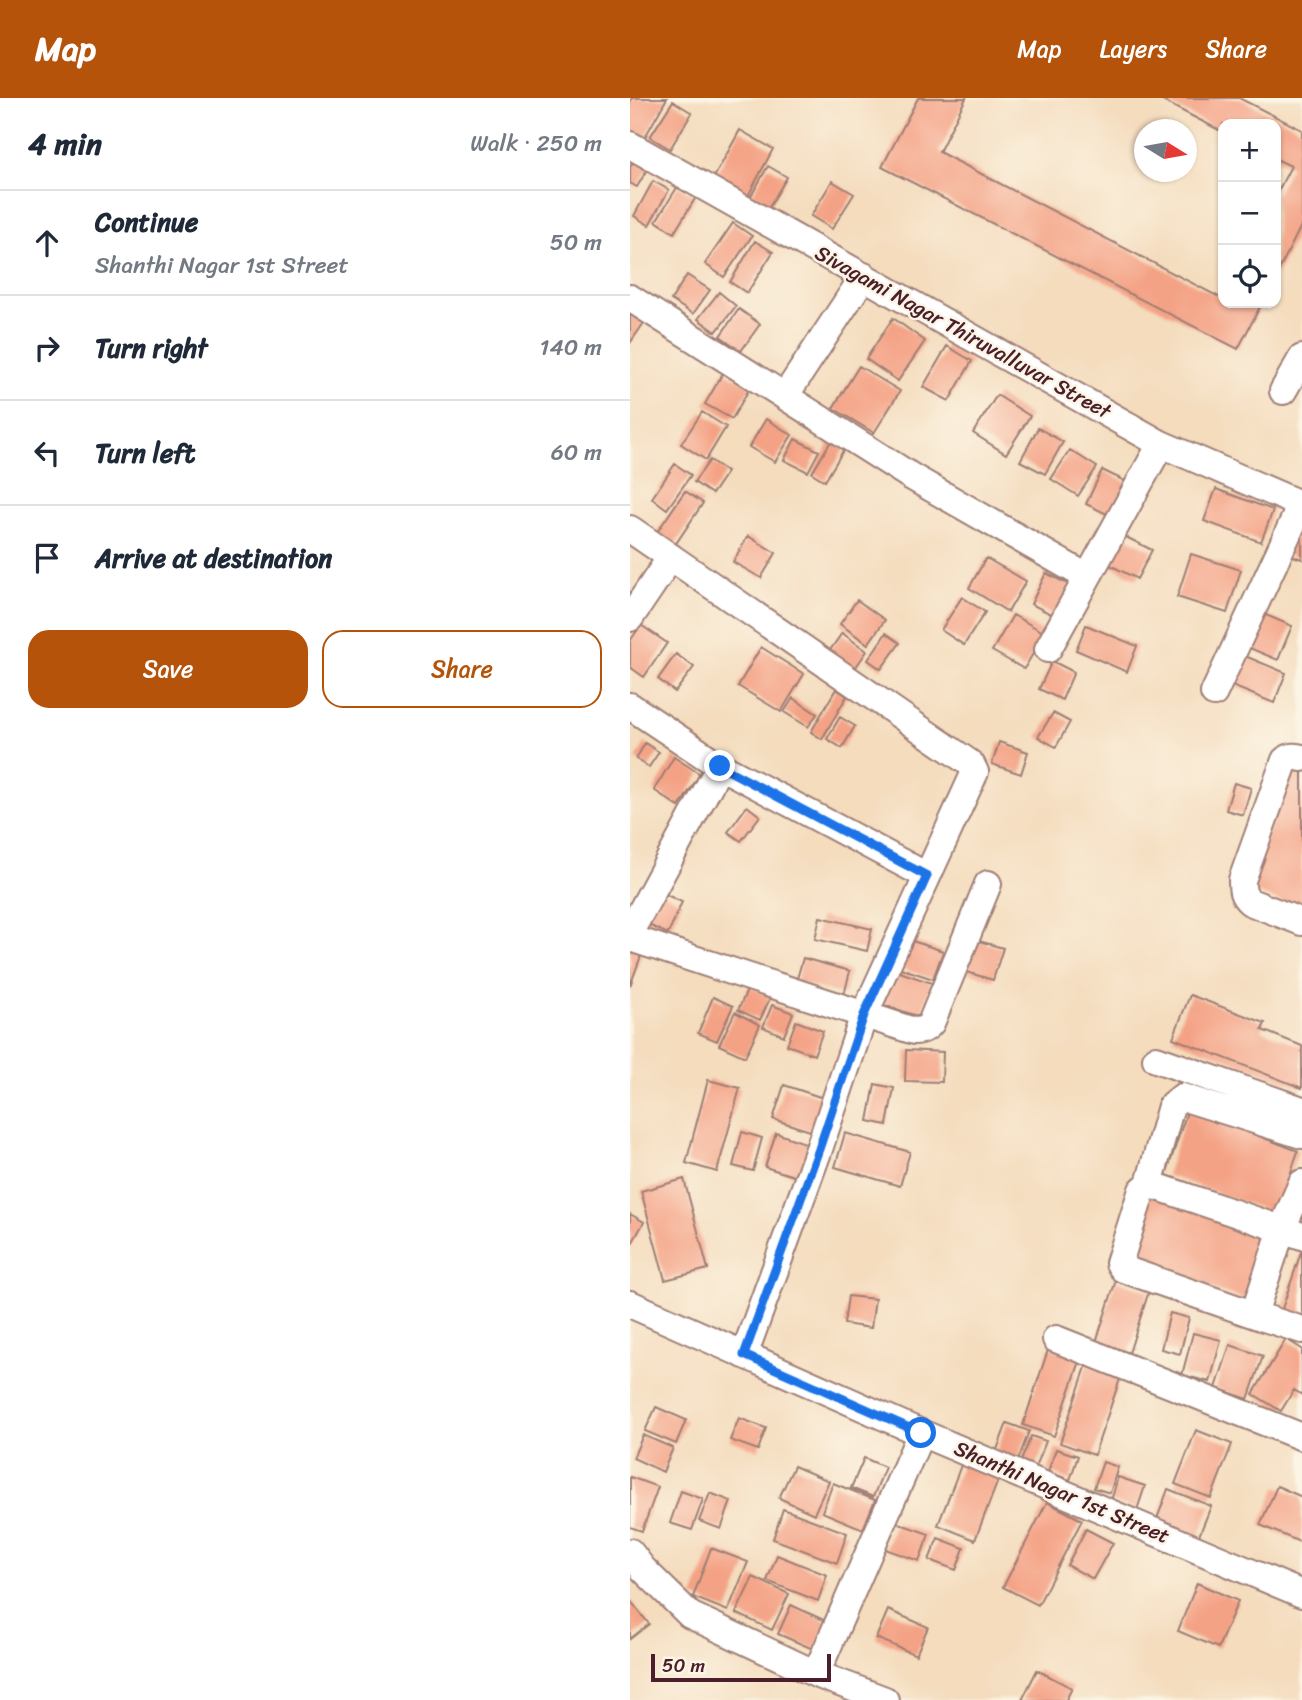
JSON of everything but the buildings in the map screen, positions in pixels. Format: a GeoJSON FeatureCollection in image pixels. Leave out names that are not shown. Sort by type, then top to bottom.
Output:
{"type":"FeatureCollection","features":[{"type":"Feature","properties":{"kind":"street","name":"Sivagami Nagar Thiruvalluvar Street"},"geometry":{"type":"LineString","coordinates":[[630,145],[1161,444],[1302,505]]}},
{"type":"Feature","properties":{"kind":"street"},"geometry":{"type":"LineString","coordinates":[[785,396],[864,276]]}},
{"type":"Feature","properties":{"kind":"street"},"geometry":{"type":"LineString","coordinates":[[630,298],[912,477],[1087,578]]}},
{"type":"Feature","properties":{"kind":"street"},"geometry":{"type":"LineString","coordinates":[[1283,391],[1302,358]]}},
{"type":"Feature","properties":{"kind":"street"},"geometry":{"type":"LineString","coordinates":[[1048,649],[1161,444]]}},
{"type":"Feature","properties":{"kind":"street"},"geometry":{"type":"LineString","coordinates":[[1214,693],[1302,505]]}},
{"type":"Feature","properties":{"kind":"street"},"geometry":{"type":"LineString","coordinates":[[630,529],[974,767],[973,776],[864,1015],[819,1149],[744,1355]]}},
{"type":"Feature","properties":{"kind":"street"},"geometry":{"type":"LineString","coordinates":[[630,618],[671,557]]}},
{"type":"Feature","properties":{"kind":"street"},"geometry":{"type":"LineString","coordinates":[[630,706],[720,766],[927,876]]}},
{"type":"Feature","properties":{"kind":"street"},"geometry":{"type":"LineString","coordinates":[[1302,758],[1290,756],[1285,760],[1242,880],[1241,891],[1250,902],[1302,922]]}},
{"type":"Feature","properties":{"kind":"street"},"geometry":{"type":"LineString","coordinates":[[720,766],[630,935],[914,1031],[926,1028],[931,1023],[988,884]]}},
{"type":"Feature","properties":{"kind":"street"},"geometry":{"type":"LineString","coordinates":[[1156,1059],[1302,1110]]}},
{"type":"Feature","properties":{"kind":"street"},"geometry":{"type":"LineString","coordinates":[[1302,1135],[1182,1097],[1171,1106],[1149,1184],[1142,1190],[1119,1262],[1123,1269],[1302,1330]]}},
{"type":"Feature","properties":{"kind":"street"},"geometry":{"type":"LineString","coordinates":[[1261,1317],[1256,1308],[1292,1233],[1302,1183]]}},
{"type":"Feature","properties":{"kind":"street"},"geometry":{"type":"LineString","coordinates":[[1149,1184],[1292,1233]]}},
{"type":"Feature","properties":{"kind":"street","name":"Shanthi Nagar 1st Street"},"geometry":{"type":"LineString","coordinates":[[630,1304],[921,1433],[1302,1594]]}},
{"type":"Feature","properties":{"kind":"street"},"geometry":{"type":"LineString","coordinates":[[1056,1339],[1302,1437]]}},
{"type":"Feature","properties":{"kind":"street"},"geometry":{"type":"LineString","coordinates":[[816,1674],[921,1433]]}},
{"type":"Feature","properties":{"kind":"street"},"geometry":{"type":"LineString","coordinates":[[630,1552],[643,1569],[690,1615],[816,1674],[885,1700]]}},
{"type":"Feature","properties":{"kind":"route"},"geometry":{"type":"LineString","coordinates":[[720,766],[927,876],[864,1015],[819,1149],[744,1355],[921,1433]]}}]}
